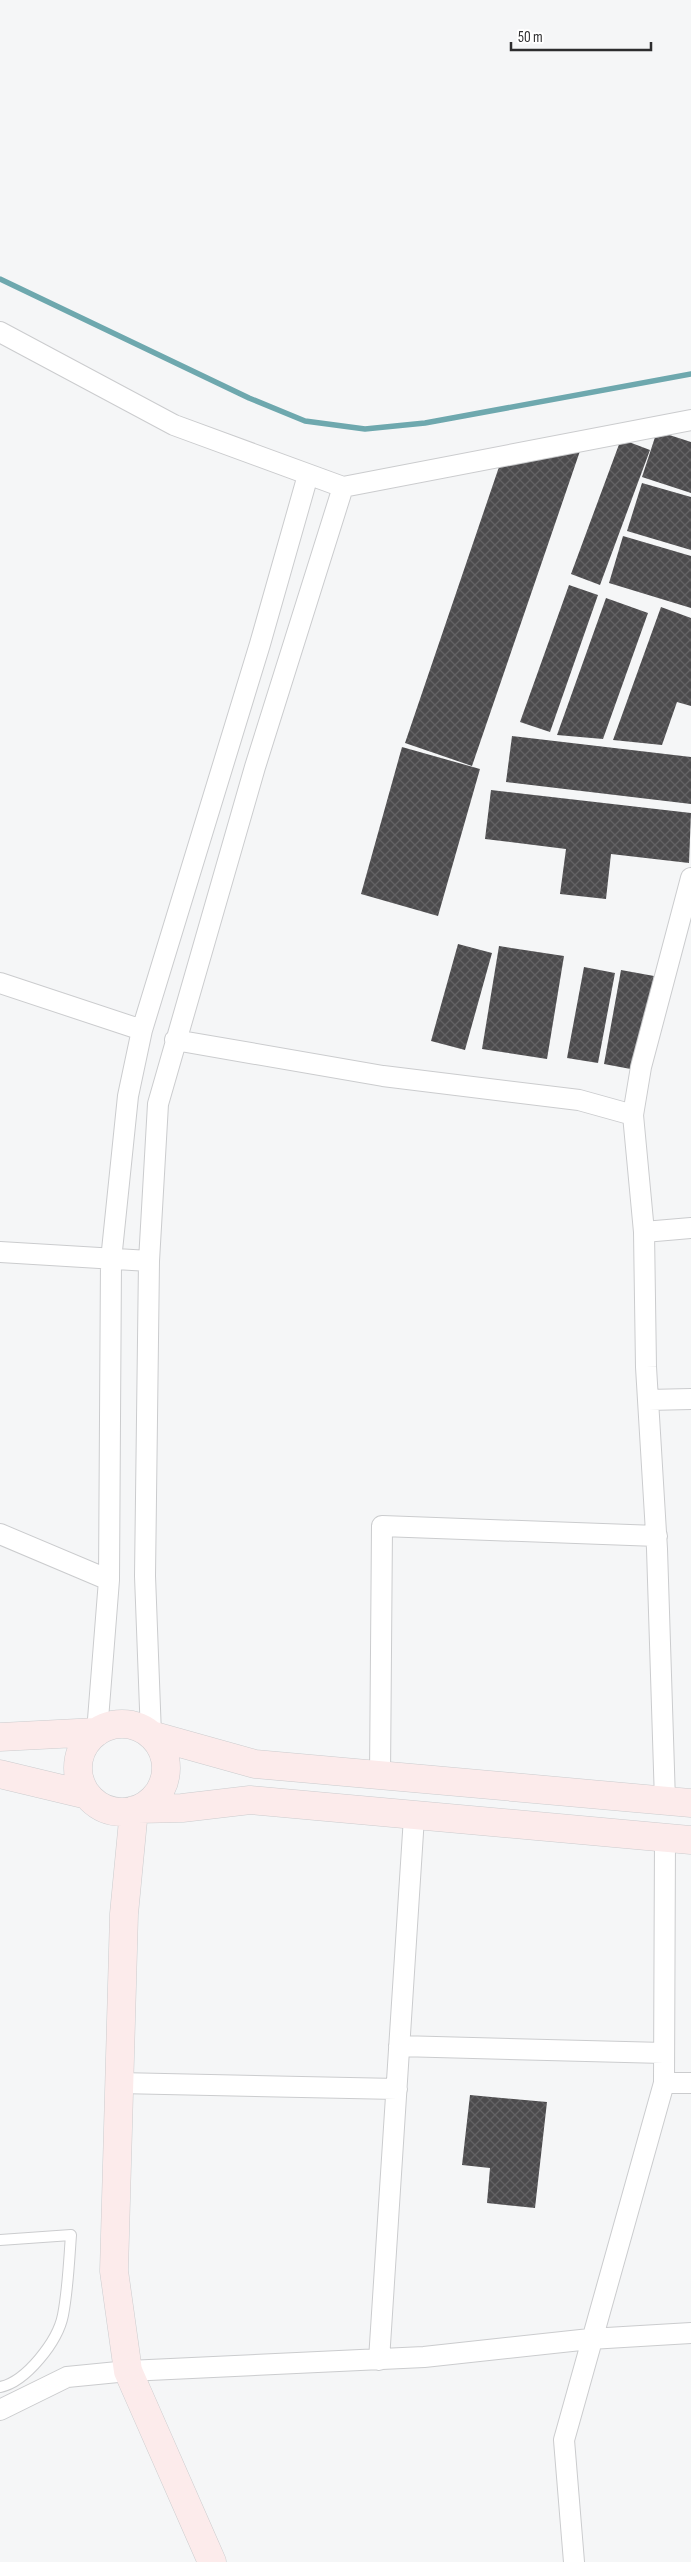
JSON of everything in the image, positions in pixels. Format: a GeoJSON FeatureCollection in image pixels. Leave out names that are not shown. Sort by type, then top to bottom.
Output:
{"type":"FeatureCollection","features":[{"type":"Feature","properties":{"kind":"main road"},"geometry":{"type":"LineString","coordinates":[[0,1737],[97,1732],[110,1726],[124,1724],[138,1727],[151,1734],[255,1764],[678,1802]]}},
{"type":"Feature","properties":{"kind":"main road"},"geometry":{"type":"LineString","coordinates":[[97,1732],[84,1748],[78,1768],[80,1782],[87,1795],[97,1804],[127,1810],[182,1808],[250,1800],[414,1817],[678,1839]]}},
{"type":"Feature","properties":{"kind":"main road"},"geometry":{"type":"LineString","coordinates":[[127,1810],[151,1802],[161,1790],[166,1775],[166,1760],[160,1746],[151,1734]]}},
{"type":"Feature","properties":{"kind":"main road"},"geometry":{"type":"LineString","coordinates":[[0,1774],[87,1795]]}},
{"type":"Feature","properties":{"kind":"main road"},"geometry":{"type":"LineString","coordinates":[[127,1810],[114,2271],[128,2371],[212,2562]]}},
{"type":"Feature","properties":{"kind":"street"},"geometry":{"type":"LineString","coordinates":[[0,332],[174,425],[343,487],[691,420]]}},
{"type":"Feature","properties":{"kind":"street"},"geometry":{"type":"LineString","coordinates":[[97,1732],[109,1580],[111,1260],[128,1096],[142,1030],[257,653],[308,475]]}},
{"type":"Feature","properties":{"kind":"street"},"geometry":{"type":"LineString","coordinates":[[151,1734],[145,1576],[149,1261],[158,1104],[255,767],[343,487]]}},
{"type":"Feature","properties":{"kind":"street"},"geometry":{"type":"LineString","coordinates":[[678,1802],[648,1400],[644,1232],[633,1115],[641,1067],[691,878]]}},
{"type":"Feature","properties":{"kind":"street"},"geometry":{"type":"LineString","coordinates":[[0,983],[142,1030]]}},
{"type":"Feature","properties":{"kind":"street"},"geometry":{"type":"LineString","coordinates":[[175,1040],[383,1076],[579,1100],[633,1115]]}},
{"type":"Feature","properties":{"kind":"street"},"geometry":{"type":"LineString","coordinates":[[644,1232],[691,1228]]}},
{"type":"Feature","properties":{"kind":"street"},"geometry":{"type":"LineString","coordinates":[[0,1252],[149,1261]]}},
{"type":"Feature","properties":{"kind":"street"},"geometry":{"type":"LineString","coordinates":[[648,1400],[691,1398]]}},
{"type":"Feature","properties":{"kind":"street"},"geometry":{"type":"LineString","coordinates":[[380,1776],[382,1526],[657,1536]]}},
{"type":"Feature","properties":{"kind":"street"},"geometry":{"type":"LineString","coordinates":[[0,1534],[109,1580]]}},
{"type":"Feature","properties":{"kind":"street"},"geometry":{"type":"LineString","coordinates":[[379,2360],[414,1817]]}},
{"type":"Feature","properties":{"kind":"street"},"geometry":{"type":"LineString","coordinates":[[574,2562],[564,2440],[590,2339],[664,2083],[664,2053],[678,1839]]}},
{"type":"Feature","properties":{"kind":"street"},"geometry":{"type":"LineString","coordinates":[[399,2046],[664,2053]]}},
{"type":"Feature","properties":{"kind":"street"},"geometry":{"type":"LineString","coordinates":[[119,2083],[396,2088]]}},
{"type":"Feature","properties":{"kind":"street"},"geometry":{"type":"LineString","coordinates":[[664,2083],[691,2083]]}},
{"type":"Feature","properties":{"kind":"street"},"geometry":{"type":"LineString","coordinates":[[0,2410],[67,2377],[128,2371],[424,2358],[590,2339],[691,2333]]}},
{"type":"Feature","properties":{"kind":"lane"},"geometry":{"type":"LineString","coordinates":[[0,2240],[72,2235],[63,2317],[49,2345],[27,2373],[11,2385],[0,2387]]}},
{"type":"Feature","properties":{"kind":"building"},"geometry":{"type":"Polygon","coordinates":[[[657,431],[691,442],[691,493],[642,477],[657,431]]]}},
{"type":"Feature","properties":{"kind":"building"},"geometry":{"type":"Polygon","coordinates":[[[621,439],[650,450],[600,585],[571,574],[621,439]]]}},
{"type":"Feature","properties":{"kind":"building"},"geometry":{"type":"Polygon","coordinates":[[[580,451],[472,766],[405,743],[501,461],[580,451]]]}},
{"type":"Feature","properties":{"kind":"building"},"geometry":{"type":"Polygon","coordinates":[[[642,483],[691,497],[691,550],[627,531],[642,483]]]}},
{"type":"Feature","properties":{"kind":"building"},"geometry":{"type":"Polygon","coordinates":[[[623,536],[691,556],[691,608],[609,583],[623,536]]]}},
{"type":"Feature","properties":{"kind":"building"},"geometry":{"type":"Polygon","coordinates":[[[569,585],[598,595],[550,732],[520,722],[569,585]]]}},
{"type":"Feature","properties":{"kind":"building"},"geometry":{"type":"Polygon","coordinates":[[[606,598],[648,613],[603,739],[557,735],[606,598]]]}},
{"type":"Feature","properties":{"kind":"building"},"geometry":{"type":"Polygon","coordinates":[[[661,607],[691,618],[691,706],[677,702],[662,745],[613,740],[661,607]]]}},
{"type":"Feature","properties":{"kind":"building"},"geometry":{"type":"Polygon","coordinates":[[[512,736],[691,757],[691,804],[506,782],[512,736]]]}},
{"type":"Feature","properties":{"kind":"building"},"geometry":{"type":"Polygon","coordinates":[[[402,747],[480,769],[438,916],[361,894],[402,747]]]}},
{"type":"Feature","properties":{"kind":"building"},"geometry":{"type":"Polygon","coordinates":[[[491,790],[691,813],[689,863],[611,854],[606,899],[560,894],[566,849],[485,839],[491,790]]]}},
{"type":"Feature","properties":{"kind":"building"},"geometry":{"type":"Polygon","coordinates":[[[458,944],[492,953],[465,1050],[431,1041],[458,944]]]}},
{"type":"Feature","properties":{"kind":"building"},"geometry":{"type":"Polygon","coordinates":[[[499,946],[564,956],[547,1059],[482,1049],[499,946]]]}},
{"type":"Feature","properties":{"kind":"building"},"geometry":{"type":"Polygon","coordinates":[[[584,967],[615,973],[598,1063],[567,1058],[584,967]]]}},
{"type":"Feature","properties":{"kind":"building"},"geometry":{"type":"Polygon","coordinates":[[[621,970],[654,976],[636,1070],[604,1064],[621,970]]]}},
{"type":"Feature","properties":{"kind":"building"},"geometry":{"type":"Polygon","coordinates":[[[470,2095],[547,2102],[535,2208],[487,2203],[490,2168],[462,2165],[470,2095]]]}},
{"type":"Feature","properties":{"kind":"waterway"},"geometry":{"type":"LineString","coordinates":[[0,279],[249,398],[305,421],[365,429],[425,423],[691,374]]}}]}
